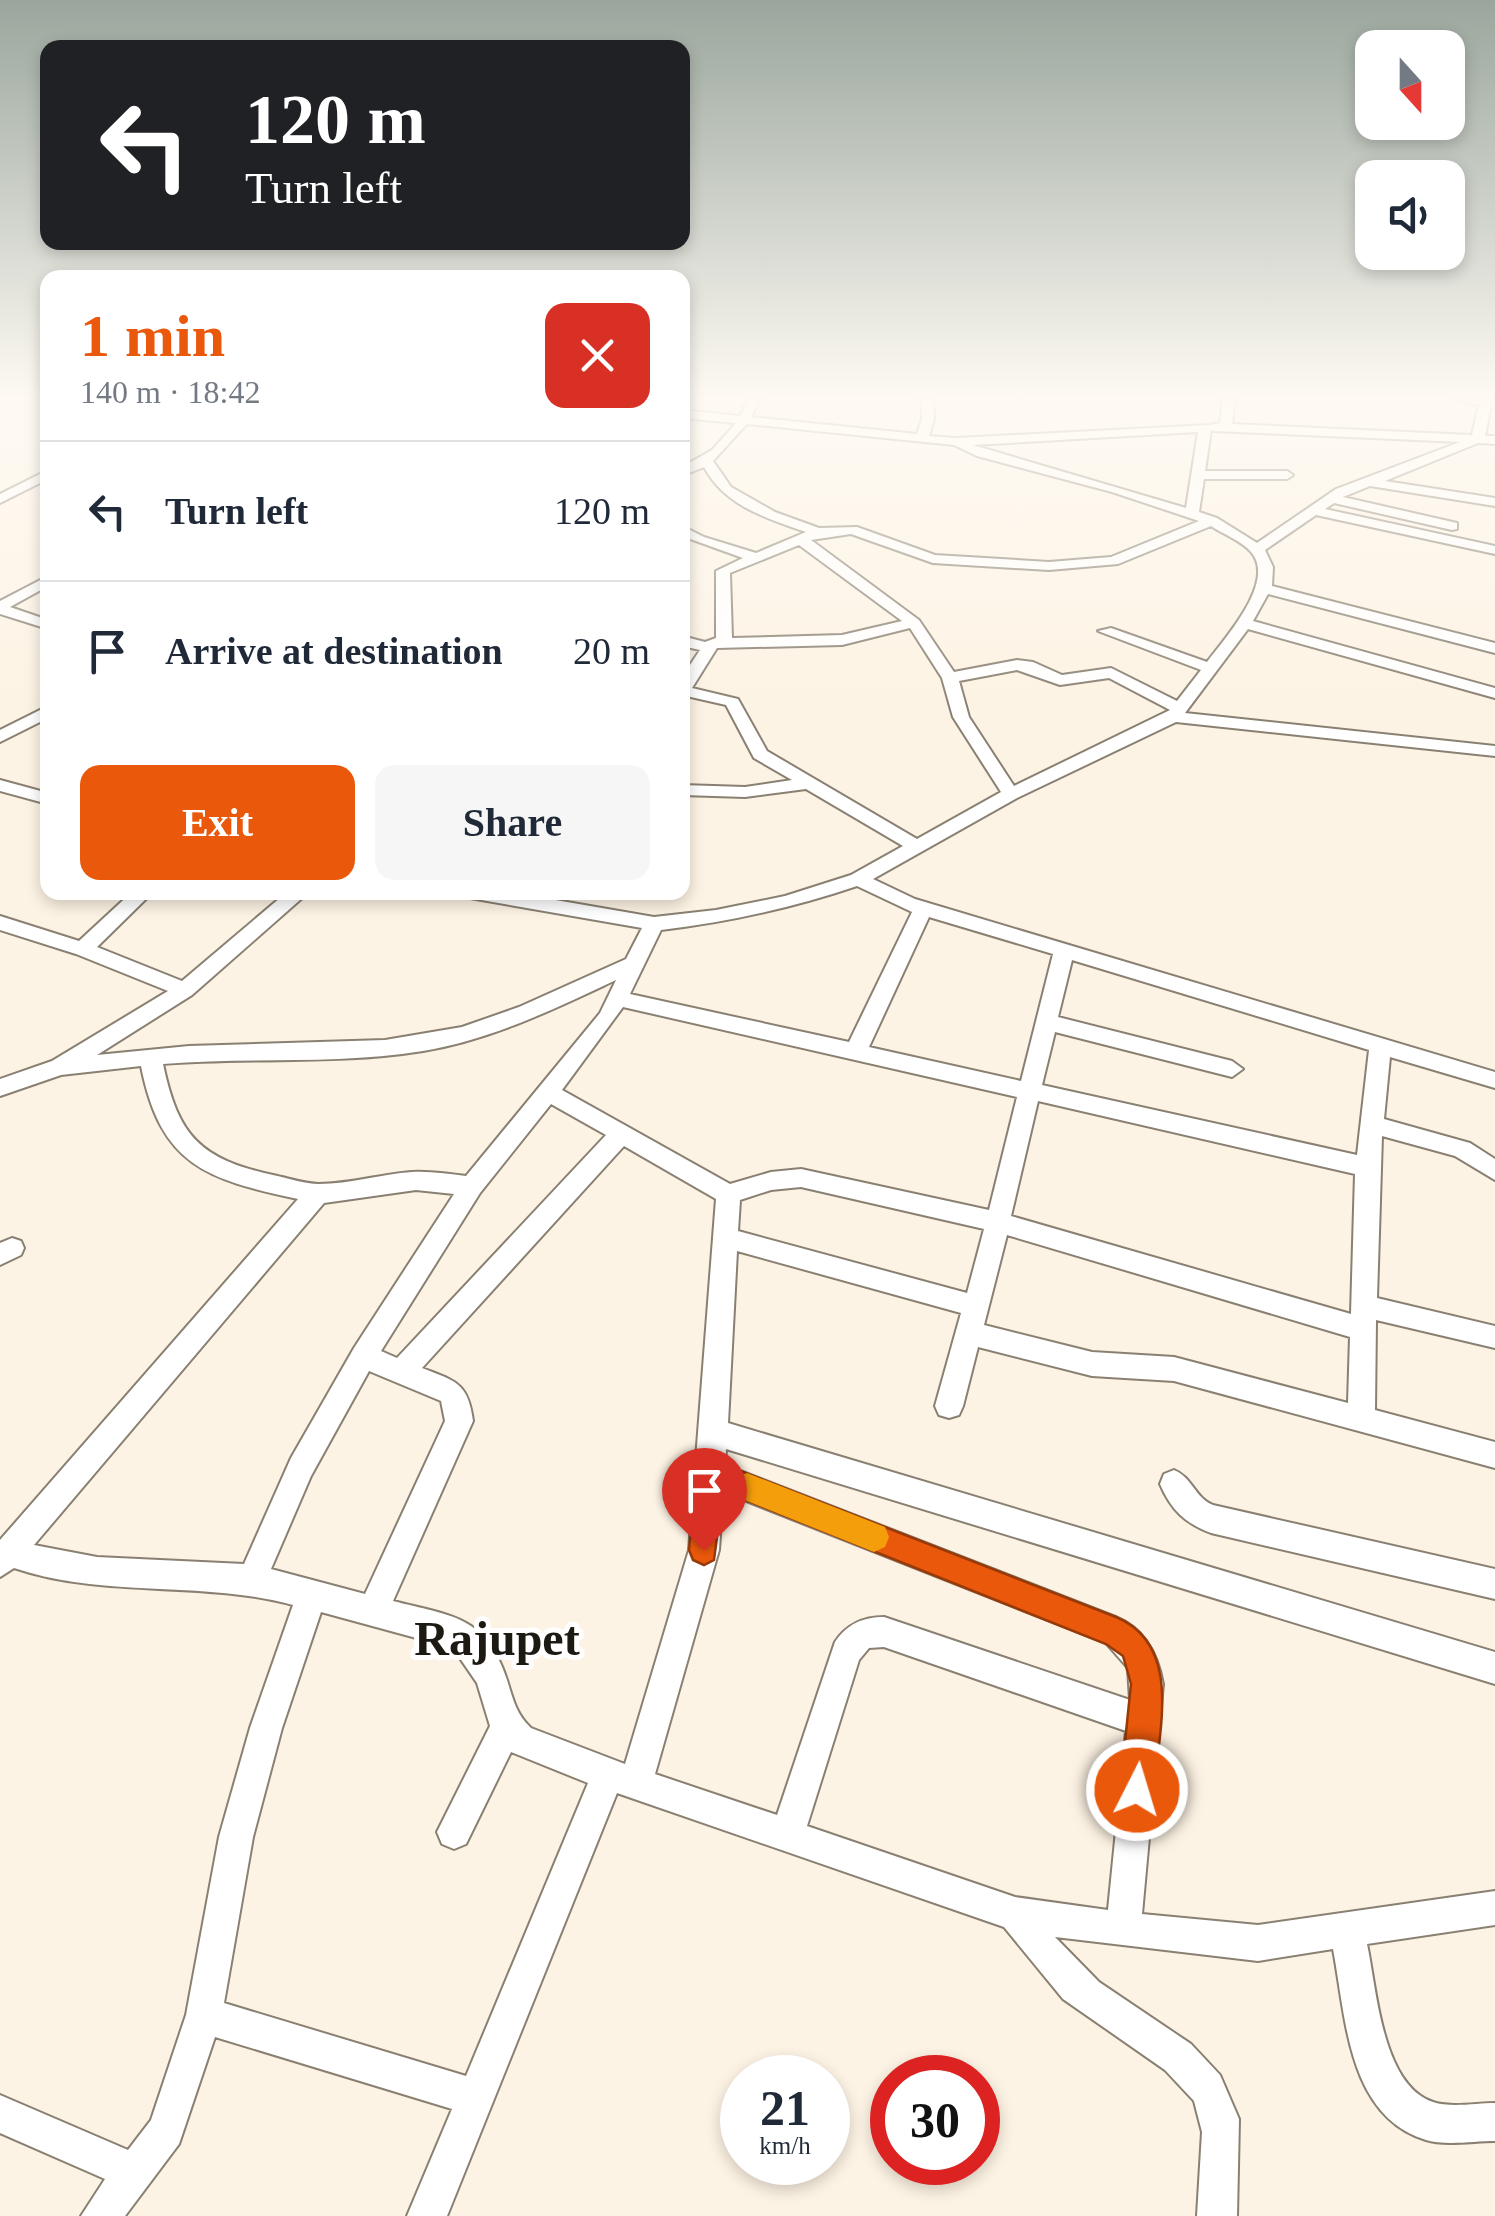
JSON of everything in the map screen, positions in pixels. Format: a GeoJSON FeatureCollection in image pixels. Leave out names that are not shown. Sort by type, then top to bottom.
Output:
{"type":"FeatureCollection","features":[{"type":"Feature","properties":{"kind":"street"},"geometry":{"type":"LineString","coordinates":[[745,502],[818,532]]}},
{"type":"Feature","properties":{"kind":"street"},"geometry":{"type":"LineString","coordinates":[[546,900],[654,924],[788,902],[858,879],[1011,794],[1178,713],[1244,623],[1264,588],[1266,568],[1257,549],[1212,522],[1158,502]]}},
{"type":"Feature","properties":{"kind":"street"},"geometry":{"type":"LineString","coordinates":[[1192,513],[1194,502]]}},
{"type":"Feature","properties":{"kind":"street"},"geometry":{"type":"LineString","coordinates":[[1257,549],[1324,502]]}},
{"type":"Feature","properties":{"kind":"street"},"geometry":{"type":"LineString","coordinates":[[1350,502],[1452,526]]}},
{"type":"Feature","properties":{"kind":"street"},"geometry":{"type":"LineString","coordinates":[[1311,510],[1495,550]]}},
{"type":"Feature","properties":{"kind":"street"},"geometry":{"type":"LineString","coordinates":[[690,680],[716,645],[723,571],[818,532],[852,530],[934,559],[1049,566],[1113,561],[1212,522]]}},
{"type":"Feature","properties":{"kind":"street"},"geometry":{"type":"LineString","coordinates":[[690,535],[758,558]]}},
{"type":"Feature","properties":{"kind":"street"},"geometry":{"type":"LineString","coordinates":[[800,539],[851,573],[914,624],[950,678],[961,717],[1011,794]]}},
{"type":"Feature","properties":{"kind":"street"},"geometry":{"type":"LineString","coordinates":[[0,608],[40,585]]}},
{"type":"Feature","properties":{"kind":"street"},"geometry":{"type":"LineString","coordinates":[[1264,588],[1495,648]]}},
{"type":"Feature","properties":{"kind":"street"},"geometry":{"type":"LineString","coordinates":[[0,608],[40,622]]}},
{"type":"Feature","properties":{"kind":"street"},"geometry":{"type":"LineString","coordinates":[[1244,623],[1495,693]]}},
{"type":"Feature","properties":{"kind":"street"},"geometry":{"type":"LineString","coordinates":[[690,642],[716,645],[842,640],[914,624]]}},
{"type":"Feature","properties":{"kind":"street"},"geometry":{"type":"LineString","coordinates":[[1106,631],[1210,668]]}},
{"type":"Feature","properties":{"kind":"street"},"geometry":{"type":"LineString","coordinates":[[950,678],[1017,665],[1027,665],[1060,680],[1111,673],[1178,713],[1495,751]]}},
{"type":"Feature","properties":{"kind":"street"},"geometry":{"type":"LineString","coordinates":[[690,691],[732,702],[760,754],[916,846]]}},
{"type":"Feature","properties":{"kind":"street"},"geometry":{"type":"LineString","coordinates":[[0,737],[40,715]]}},
{"type":"Feature","properties":{"kind":"street"},"geometry":{"type":"LineString","coordinates":[[690,790],[746,792],[808,783]]}},
{"type":"Feature","properties":{"kind":"street"},"geometry":{"type":"LineString","coordinates":[[3,790],[40,797]]}},
{"type":"Feature","properties":{"kind":"street"},"geometry":{"type":"LineString","coordinates":[[858,879],[924,908],[1495,1080]]}},
{"type":"Feature","properties":{"kind":"street"},"geometry":{"type":"LineString","coordinates":[[83,948],[135,900]]}},
{"type":"Feature","properties":{"kind":"street"},"geometry":{"type":"LineString","coordinates":[[0,1088],[60,1067],[184,990],[291,900]]}},
{"type":"Feature","properties":{"kind":"street"},"geometry":{"type":"LineString","coordinates":[[855,1053],[924,908]]}},
{"type":"Feature","properties":{"kind":"street"},"geometry":{"type":"LineString","coordinates":[[0,923],[83,948],[184,990]]}},
{"type":"Feature","properties":{"kind":"street"},"geometry":{"type":"LineString","coordinates":[[252,1579],[301,1467],[363,1356],[472,1186],[608,1017],[654,924]]}},
{"type":"Feature","properties":{"kind":"street"},"geometry":{"type":"LineString","coordinates":[[949,1406],[1064,950]]}},
{"type":"Feature","properties":{"kind":"street"},"geometry":{"type":"LineString","coordinates":[[60,1067],[201,1051],[402,1045],[461,1035],[631,965]]}},
{"type":"Feature","properties":{"kind":"street"},"geometry":{"type":"LineString","coordinates":[[617,998],[1368,1167]]}},
{"type":"Feature","properties":{"kind":"street"},"geometry":{"type":"LineString","coordinates":[[1046,1022],[1232,1069]]}},
{"type":"Feature","properties":{"kind":"street"},"geometry":{"type":"LineString","coordinates":[[1361,1417],[1368,1167],[1381,1044]]}},
{"type":"Feature","properties":{"kind":"street"},"geometry":{"type":"LineString","coordinates":[[150,1057],[164,1111],[191,1152],[214,1170],[317,1194],[416,1181],[472,1186]]}},
{"type":"Feature","properties":{"kind":"street"},"geometry":{"type":"LineString","coordinates":[[548,1092],[728,1194],[770,1181],[800,1178],[998,1222],[1364,1318],[1495,1337]]}},
{"type":"Feature","properties":{"kind":"street"},"geometry":{"type":"LineString","coordinates":[[1372,1124],[1462,1149],[1495,1171]]}},
{"type":"Feature","properties":{"kind":"street"},"geometry":{"type":"LineString","coordinates":[[402,1372],[621,1134]]}},
{"type":"Feature","properties":{"kind":"street"},"geometry":{"type":"LineString","coordinates":[[4,1556],[317,1194]]}},
{"type":"Feature","properties":{"kind":"street"},"geometry":{"type":"LineString","coordinates":[[427,2216],[476,2098],[622,1779],[704,1550],[728,1194]]}},
{"type":"Feature","properties":{"kind":"street"},"geometry":{"type":"LineString","coordinates":[[726,1238],[1092,1364],[1174,1369],[1495,1456]]}},
{"type":"Feature","properties":{"kind":"street"},"geometry":{"type":"LineString","coordinates":[[363,1356],[450,1392],[457,1403],[459,1421],[373,1610]]}},
{"type":"Feature","properties":{"kind":"street"},"geometry":{"type":"LineString","coordinates":[[714,1432],[1495,1668]]}},
{"type":"Feature","properties":{"kind":"street"},"geometry":{"type":"LineString","coordinates":[[710,1473],[1116,1632],[1134,1646],[1144,1664],[1144,1720],[1123,1930]]}},
{"type":"Feature","properties":{"kind":"street"},"geometry":{"type":"LineString","coordinates":[[1174,1484],[1193,1511],[1211,1518],[1495,1584]]}},
{"type":"Feature","properties":{"kind":"street"},"geometry":{"type":"LineString","coordinates":[[4,1556],[92,1570],[252,1579],[463,1635],[490,1675],[506,1727],[520,1740],[622,1779],[1016,1914],[1123,1930],[1258,1943],[1495,1908]]}},
{"type":"Feature","properties":{"kind":"street"},"geometry":{"type":"LineString","coordinates":[[101,2216],[166,2131],[204,2015],[236,1837],[266,1728],[311,1596]]}},
{"type":"Feature","properties":{"kind":"street"},"geometry":{"type":"LineString","coordinates":[[787,1836],[846,1653],[864,1632],[884,1632],[1144,1720]]}},
{"type":"Feature","properties":{"kind":"street"},"geometry":{"type":"LineString","coordinates":[[454,1832],[506,1727]]}},
{"type":"Feature","properties":{"kind":"street"},"geometry":{"type":"LineString","coordinates":[[1016,1914],[1084,1994],[1125,2026],[1182,2057],[1203,2082],[1218,2110],[1218,2216]]}},
{"type":"Feature","properties":{"kind":"street"},"geometry":{"type":"LineString","coordinates":[[1346,1930],[1376,2070],[1390,2097],[1430,2122],[1495,2122]]}},
{"type":"Feature","properties":{"kind":"street"},"geometry":{"type":"LineString","coordinates":[[204,2015],[476,2098]]}},
{"type":"Feature","properties":{"kind":"street"},"geometry":{"type":"LineString","coordinates":[[0,2114],[134,2172]]}},
{"type":"Feature","properties":{"kind":"slow traffic"},"geometry":{"type":"LineString","coordinates":[[747,1487],[874,1537]]}},
{"type":"Feature","properties":{"kind":"district","name":"Rajupet"},"geometry":{"type":"Point","coordinates":[497,1638]}},
{"type":"Feature","properties":{"kind":"route"},"geometry":{"type":"LineString","coordinates":[[704,1550],[710,1473],[1116,1632],[1134,1646],[1144,1664],[1147,1684],[1137,1790]]}}]}
